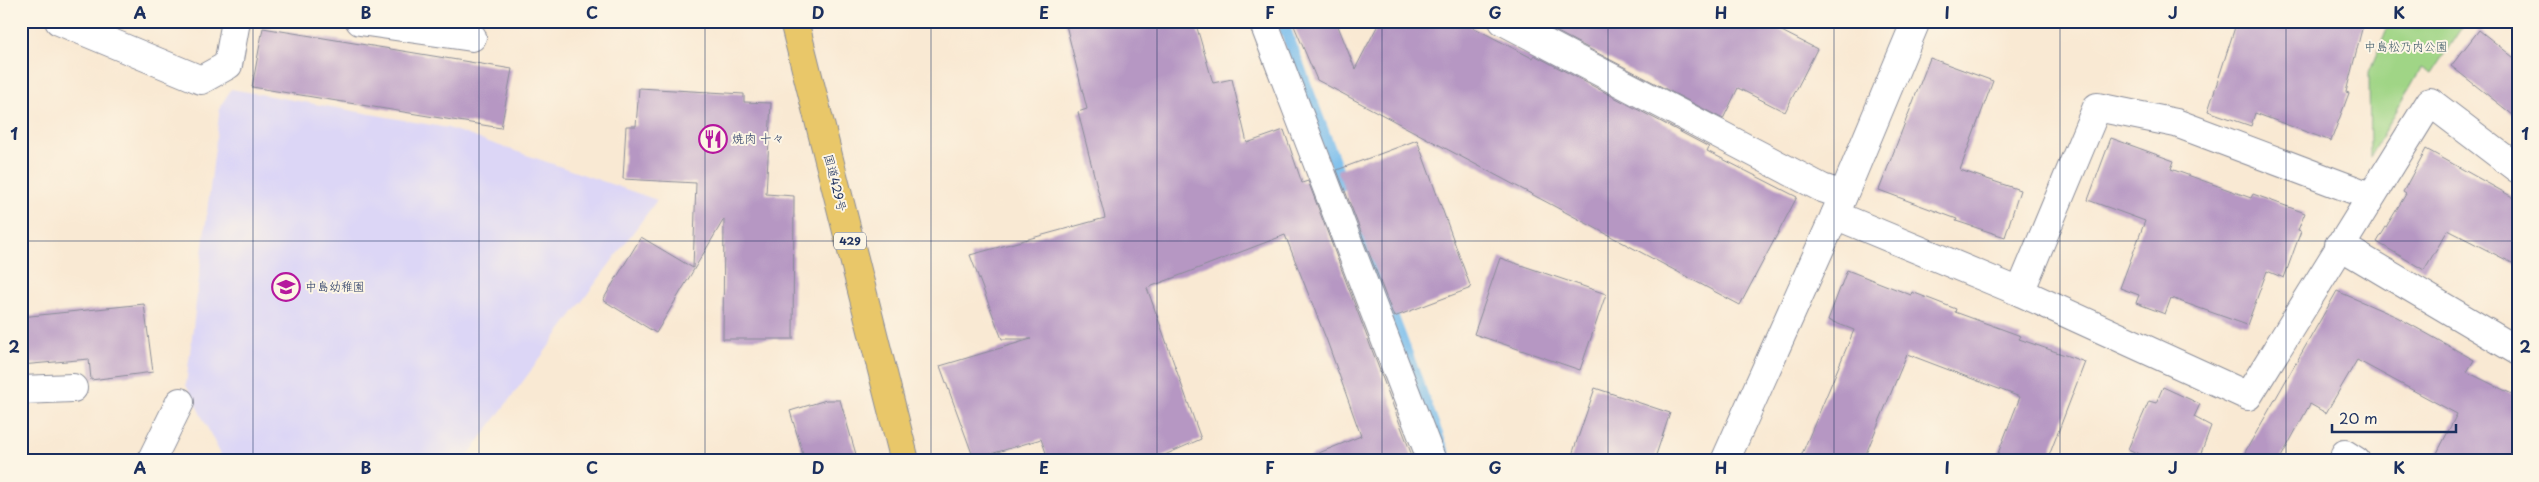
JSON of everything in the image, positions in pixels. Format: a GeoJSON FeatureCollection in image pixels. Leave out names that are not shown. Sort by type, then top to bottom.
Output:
{"type":"FeatureCollection","features":[{"type":"Feature","properties":{"kind":"highway","name":"国道429号"},"geometry":{"type":"LineString","coordinates":[[794,21],[905,461]]}},
{"type":"Feature","properties":{"kind":"street"},"geometry":{"type":"LineString","coordinates":[[59,21],[202,80],[228,65],[236,21]]}},
{"type":"Feature","properties":{"kind":"street"},"geometry":{"type":"LineString","coordinates":[[360,21],[472,37]]}},
{"type":"Feature","properties":{"kind":"street"},"geometry":{"type":"LineString","coordinates":[[1263,21],[1432,461]]}},
{"type":"Feature","properties":{"kind":"street"},"geometry":{"type":"LineString","coordinates":[[1503,21],[1822,188],[1839,205],[2020,292],[2248,396],[2339,245],[2430,102],[2518,169]]}},
{"type":"Feature","properties":{"kind":"street"},"geometry":{"type":"LineString","coordinates":[[1725,461],[1839,205],[1916,21]]}},
{"type":"Feature","properties":{"kind":"street"},"geometry":{"type":"LineString","coordinates":[[2020,292],[2097,107],[2176,123],[2370,196]]}},
{"type":"Feature","properties":{"kind":"street"},"geometry":{"type":"LineString","coordinates":[[2339,245],[2518,351]]}},
{"type":"Feature","properties":{"kind":"street"},"geometry":{"type":"LineString","coordinates":[[21,390],[73,388]]}},
{"type":"Feature","properties":{"kind":"street"},"geometry":{"type":"LineString","coordinates":[[151,461],[180,402]]}},
{"type":"Feature","properties":{"kind":"shaded area"},"geometry":{"type":"Polygon","coordinates":[[[231,89],[448,128],[657,200],[464,461],[224,461],[186,385],[220,107],[231,89]]]}},
{"type":"Feature","properties":{"kind":"green space","name":"中島松乃内公園"},"geometry":{"type":"Polygon","coordinates":[[[2390,21],[2466,21],[2431,74],[2421,68],[2370,157],[2369,72],[2390,21]]]}},
{"type":"Feature","properties":{"kind":"building"},"geometry":{"type":"Polygon","coordinates":[[[1065,21],[1195,21],[1213,83],[1232,79],[1247,143],[1284,130],[1302,183],[1308,181],[1414,461],[1305,461],[1304,459],[1361,436],[1327,341],[1285,235],[1147,288],[1201,439],[1151,461],[1049,461],[1041,439],[974,459],[940,366],[1031,339],[1002,339],[970,255],[1105,218],[1078,112],[1087,109],[1065,21]]]}},
{"type":"Feature","properties":{"kind":"building"},"geometry":{"type":"Polygon","coordinates":[[[1292,21],[1336,21],[1355,69],[1380,21],[1461,21],[1532,58],[1534,55],[1709,147],[1707,151],[1797,197],[1740,305],[1317,80],[1292,21]]]}},
{"type":"Feature","properties":{"kind":"building"},"geometry":{"type":"Polygon","coordinates":[[[1551,21],[1762,21],[1817,49],[1785,112],[1738,88],[1723,119],[1548,27],[1551,21]]]}},
{"type":"Feature","properties":{"kind":"building"},"geometry":{"type":"Polygon","coordinates":[[[2237,21],[2364,21],[2346,92],[2349,93],[2331,141],[2255,113],[2251,126],[2208,111],[2237,21]]]}},
{"type":"Feature","properties":{"kind":"building"},"geometry":{"type":"Polygon","coordinates":[[[263,28],[512,69],[501,128],[252,87],[263,28]]]}},
{"type":"Feature","properties":{"kind":"building"},"geometry":{"type":"Polygon","coordinates":[[[2479,30],[2518,61],[2518,119],[2451,66],[2479,30]]]}},
{"type":"Feature","properties":{"kind":"building"},"geometry":{"type":"Polygon","coordinates":[[[1930,58],[1993,81],[1960,170],[2020,190],[2005,237],[1956,221],[1957,219],[1879,190],[1930,58]]]}},
{"type":"Feature","properties":{"kind":"building"},"geometry":{"type":"Polygon","coordinates":[[[639,88],[744,94],[744,102],[771,103],[766,194],[794,196],[793,339],[723,339],[724,219],[656,333],[603,300],[641,237],[693,268],[696,183],[623,179],[626,126],[636,126],[639,88]]]}},
{"type":"Feature","properties":{"kind":"building"},"geometry":{"type":"Polygon","coordinates":[[[2111,138],[2174,161],[2171,169],[2251,198],[2253,194],[2305,213],[2298,230],[2301,231],[2284,278],[2267,271],[2247,325],[2171,298],[2165,314],[2136,303],[2139,295],[2120,288],[2145,221],[2088,200],[2111,138]]]}},
{"type":"Feature","properties":{"kind":"building"},"geometry":{"type":"Polygon","coordinates":[[[1417,140],[1471,288],[1394,317],[1337,170],[1417,140]]]}},
{"type":"Feature","properties":{"kind":"building"},"geometry":{"type":"Polygon","coordinates":[[[2426,149],[2518,200],[2518,266],[2448,230],[2424,270],[2377,242],[2406,194],[2403,192],[2426,149]]]}},
{"type":"Feature","properties":{"kind":"building"},"geometry":{"type":"Polygon","coordinates":[[[1500,258],[1606,294],[1580,370],[1474,334],[1500,258]]]}},
{"type":"Feature","properties":{"kind":"building"},"geometry":{"type":"Polygon","coordinates":[[[1847,270],[1911,295],[1912,292],[1956,309],[1955,312],[2021,336],[2019,339],[2085,362],[2047,461],[1995,461],[2020,397],[1907,354],[1863,461],[1799,461],[1854,330],[1828,320],[1847,270]]]}},
{"type":"Feature","properties":{"kind":"building"},"geometry":{"type":"Polygon","coordinates":[[[2337,291],[2397,317],[2474,360],[2467,372],[2518,397],[2518,461],[2433,461],[2457,414],[2357,360],[2326,413],[2310,404],[2279,461],[2240,461],[2337,291]]]}},
{"type":"Feature","properties":{"kind":"building"},"geometry":{"type":"Polygon","coordinates":[[[144,304],[153,372],[91,380],[89,359],[21,365],[21,317],[144,304]]]}},
{"type":"Feature","properties":{"kind":"building"},"geometry":{"type":"Polygon","coordinates":[[[2163,387],[2200,404],[2194,417],[2211,426],[2198,461],[2154,461],[2128,449],[2149,401],[2156,403],[2163,387]]]}},
{"type":"Feature","properties":{"kind":"building"},"geometry":{"type":"Polygon","coordinates":[[[1595,388],[1670,413],[1654,461],[1570,461],[1595,388]]]}},
{"type":"Feature","properties":{"kind":"building"},"geometry":{"type":"Polygon","coordinates":[[[826,400],[840,400],[858,461],[805,461],[790,411],[826,400]]]}},
{"type":"Feature","properties":{"kind":"waterway"},"geometry":{"type":"LineString","coordinates":[[1282,21],[1343,185]]}},
{"type":"Feature","properties":{"kind":"waterway"},"geometry":{"type":"LineString","coordinates":[[1355,216],[1447,461]]}},
{"type":"Feature","properties":{"kind":"place","name":"焼肉 十々"},"geometry":{"type":"Point","coordinates":[713,139]}},
{"type":"Feature","properties":{"kind":"place","name":"中島幼稚園"},"geometry":{"type":"Point","coordinates":[286,287]}}]}
